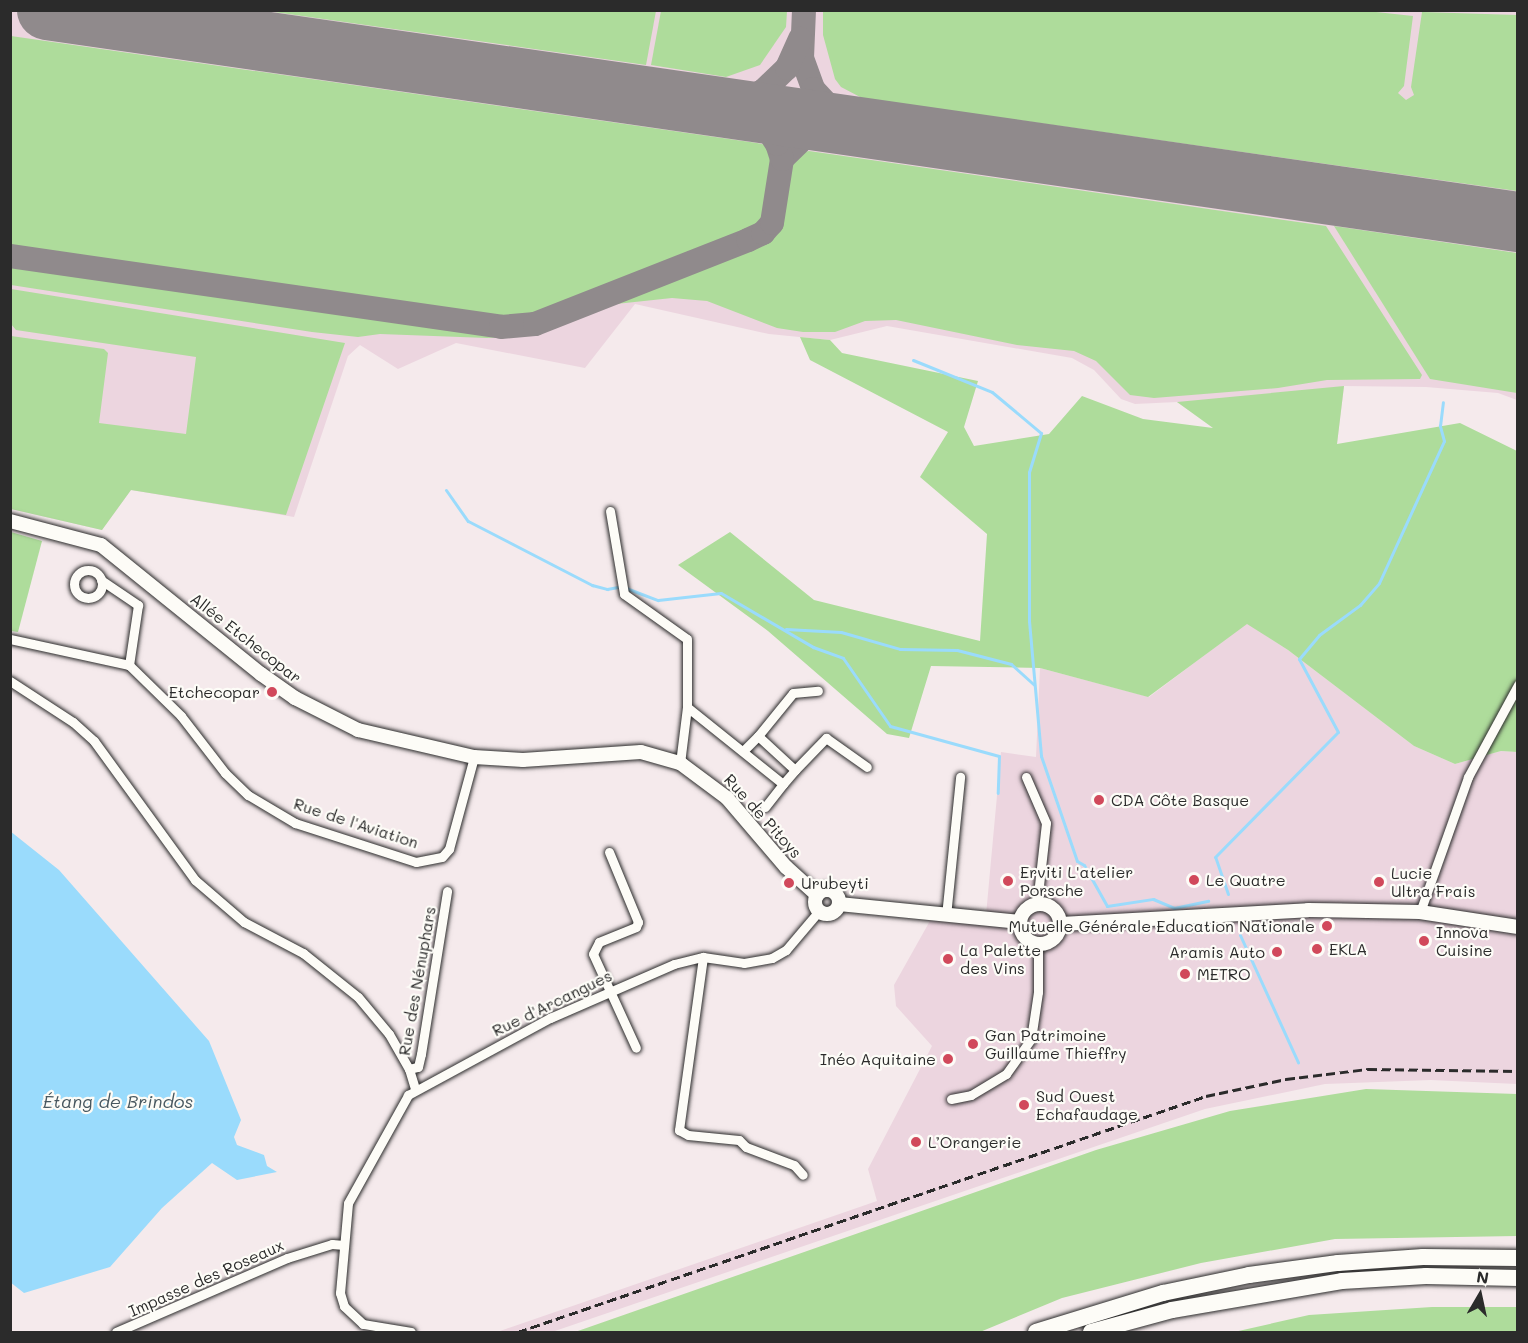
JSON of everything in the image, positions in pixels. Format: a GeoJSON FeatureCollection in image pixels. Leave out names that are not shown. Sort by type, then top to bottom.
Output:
{"type":"FeatureCollection","features":[{"type":"Feature","properties":{"kind":"highway"},"geometry":{"type":"LineString","coordinates":[[1036,1332],[1163,1293],[1249,1275],[1391,1259],[1518,1258]]}},
{"type":"Feature","properties":{"kind":"highway"},"geometry":{"type":"LineString","coordinates":[[1091,1332],[1183,1308],[1342,1281],[1426,1276],[1518,1278]]}},
{"type":"Feature","properties":{"kind":"street"},"geometry":{"type":"LineString","coordinates":[[474,756],[523,760],[641,752],[680,763],[687,707],[687,639],[624,594],[610,511]]}},
{"type":"Feature","properties":{"kind":"street","name":"Allée Etchecopar"},"geometry":{"type":"LineString","coordinates":[[10,521],[101,545],[261,674],[336,722],[399,742],[474,756]]}},
{"type":"Feature","properties":{"kind":"street"},"geometry":{"type":"LineString","coordinates":[[10,639],[129,665],[138,605],[101,580]]}},
{"type":"Feature","properties":{"kind":"street","name":"Rue de l'Aviation"},"geometry":{"type":"LineString","coordinates":[[129,665],[181,716],[225,773],[267,808],[295,823],[416,862],[442,857],[449,849],[474,756]]}},
{"type":"Feature","properties":{"kind":"street"},"geometry":{"type":"LineString","coordinates":[[10,681],[73,722],[94,741],[114,764],[182,866],[204,888],[244,922],[303,953],[358,997],[388,1034],[409,1070],[415,1089]]}},
{"type":"Feature","properties":{"kind":"street"},"geometry":{"type":"LineString","coordinates":[[1420,912],[1468,777],[1518,685]]}},
{"type":"Feature","properties":{"kind":"street"},"geometry":{"type":"LineString","coordinates":[[745,749],[793,693],[818,691]]}},
{"type":"Feature","properties":{"kind":"street"},"geometry":{"type":"LineString","coordinates":[[687,707],[745,749],[783,784]]}},
{"type":"Feature","properties":{"kind":"street"},"geometry":{"type":"LineString","coordinates":[[758,736],[795,770]]}},
{"type":"Feature","properties":{"kind":"street"},"geometry":{"type":"LineString","coordinates":[[765,807],[795,770],[826,738],[867,767]]}},
{"type":"Feature","properties":{"kind":"street","name":"Rue de Pitoys"},"geometry":{"type":"LineString","coordinates":[[680,763],[728,798],[786,867],[817,896]]}},
{"type":"Feature","properties":{"kind":"street"},"geometry":{"type":"LineString","coordinates":[[946,916],[960,777]]}},
{"type":"Feature","properties":{"kind":"street"},"geometry":{"type":"LineString","coordinates":[[1026,777],[1046,824],[1037,903]]}},
{"type":"Feature","properties":{"kind":"street"},"geometry":{"type":"LineString","coordinates":[[609,852],[638,918],[636,927],[599,942],[593,951],[636,1048]]}},
{"type":"Feature","properties":{"kind":"street","name":"Rue des Nénuphars"},"geometry":{"type":"LineString","coordinates":[[409,1070],[418,1067],[421,1054],[447,891]]}},
{"type":"Feature","properties":{"kind":"street"},"geometry":{"type":"LineString","coordinates":[[831,891],[839,904],[833,913],[819,911],[817,896],[831,891]]}},
{"type":"Feature","properties":{"kind":"street"},"geometry":{"type":"LineString","coordinates":[[1037,903],[1054,908],[1061,924],[1056,936],[1038,944],[1027,939],[1020,922],[1025,910],[1037,903]]}},
{"type":"Feature","properties":{"kind":"street"},"geometry":{"type":"LineString","coordinates":[[839,904],[1020,922]]}},
{"type":"Feature","properties":{"kind":"street"},"geometry":{"type":"LineString","coordinates":[[1061,924],[1308,910],[1420,912],[1518,927]]}},
{"type":"Feature","properties":{"kind":"street","name":"Rue d'Arcangues"},"geometry":{"type":"LineString","coordinates":[[344,1245],[348,1203],[408,1095],[415,1089],[609,990],[703,957],[744,963],[772,958],[786,950],[819,911]]}},
{"type":"Feature","properties":{"kind":"street"},"geometry":{"type":"LineString","coordinates":[[951,1099],[971,1095],[1006,1074],[1031,1039],[1038,992],[1038,944]]}},
{"type":"Feature","properties":{"kind":"street"},"geometry":{"type":"LineString","coordinates":[[703,957],[679,1130],[688,1135],[739,1140],[746,1147],[794,1165],[803,1175]]}},
{"type":"Feature","properties":{"kind":"street","name":"Impasse des Roseaux"},"geometry":{"type":"LineString","coordinates":[[116,1332],[287,1257],[332,1244],[344,1245]]}},
{"type":"Feature","properties":{"kind":"street"},"geometry":{"type":"LineString","coordinates":[[344,1245],[340,1293],[344,1306],[363,1324],[411,1332]]}},
{"type":"Feature","properties":{"kind":"shaded area"},"geometry":{"type":"Polygon","coordinates":[[[11,11],[1517,11],[1517,400],[1498,393],[1426,387],[1344,386],[1337,444],[1215,428],[1177,402],[1135,404],[1121,399],[1094,370],[1072,358],[887,326],[830,340],[769,334],[635,304],[585,368],[456,343],[398,369],[360,345],[348,356],[294,517],[131,490],[102,530],[11,509],[11,11]]]}},
{"type":"Feature","properties":{"kind":"shaded area"},"geometry":{"type":"Polygon","coordinates":[[[1247,623],[1288,650],[1414,746],[1455,764],[1501,751],[1517,752],[1517,1084],[1431,1080],[1325,1084],[1205,1109],[552,1332],[497,1332],[877,1201],[868,1169],[932,1046],[896,1006],[894,985],[931,919],[986,915],[1001,752],[1036,757],[1040,668],[1149,697],[1247,623]]]}},
{"type":"Feature","properties":{"kind":"green space"},"geometry":{"type":"Polygon","coordinates":[[[823,10],[1367,11],[1413,16],[1404,86],[1398,93],[1406,100],[1414,95],[1411,87],[1422,12],[1517,15],[1517,191],[862,98],[841,87],[835,79],[823,35],[823,10]]]}},
{"type":"Feature","properties":{"kind":"green space"},"geometry":{"type":"Polygon","coordinates":[[[267,11],[656,11],[646,65],[267,11]]]}},
{"type":"Feature","properties":{"kind":"green space"},"geometry":{"type":"Polygon","coordinates":[[[661,11],[787,11],[786,27],[760,65],[726,77],[651,65],[661,11]]]}},
{"type":"Feature","properties":{"kind":"green space"},"geometry":{"type":"Polygon","coordinates":[[[11,36],[771,146],[777,157],[770,215],[765,225],[746,236],[521,322],[11,251],[11,36]]]}},
{"type":"Feature","properties":{"kind":"green space"},"geometry":{"type":"Polygon","coordinates":[[[809,151],[1326,226],[1422,375],[1420,379],[1327,380],[1278,388],[1154,398],[1130,395],[1096,361],[1074,351],[1017,345],[896,320],[865,321],[835,332],[803,332],[777,328],[707,301],[672,298],[616,304],[557,327],[549,324],[766,237],[779,218],[787,164],[795,154],[809,151]]]}},
{"type":"Feature","properties":{"kind":"green space"},"geometry":{"type":"Polygon","coordinates":[[[1334,226],[1517,253],[1517,393],[1430,379],[1334,226]]]}},
{"type":"Feature","properties":{"kind":"green space"},"geometry":{"type":"Polygon","coordinates":[[[10,261],[503,332],[529,331],[528,336],[487,338],[380,334],[358,337],[312,332],[11,285],[10,261]]]}},
{"type":"Feature","properties":{"kind":"green space"},"geometry":{"type":"Polygon","coordinates":[[[11,289],[345,343],[286,515],[131,490],[102,530],[11,509],[11,336],[104,349],[108,353],[99,423],[186,434],[196,357],[16,330],[11,324],[11,289]]]}},
{"type":"Feature","properties":{"kind":"green space"},"geometry":{"type":"Polygon","coordinates":[[[800,337],[830,340],[842,353],[978,381],[964,427],[974,446],[1049,434],[1082,396],[1143,419],[1213,428],[1177,402],[1344,386],[1337,444],[1460,423],[1517,451],[1517,752],[1501,751],[1455,764],[1414,746],[1288,650],[1247,624],[1148,697],[1040,668],[931,666],[909,738],[887,734],[768,631],[678,565],[730,532],[814,600],[980,641],[987,534],[920,477],[948,432],[810,360],[800,337]]]}},
{"type":"Feature","properties":{"kind":"green space"},"geometry":{"type":"Polygon","coordinates":[[[11,532],[42,541],[18,632],[11,631],[11,532]]]}},
{"type":"Feature","properties":{"kind":"green space"},"geometry":{"type":"Polygon","coordinates":[[[1366,1089],[1517,1094],[1517,1236],[1335,1239],[1201,1263],[1062,1298],[980,1332],[575,1332],[1096,1150],[1230,1111],[1366,1089]]]}},
{"type":"Feature","properties":{"kind":"green space"},"geometry":{"type":"Polygon","coordinates":[[[1432,1307],[1517,1307],[1517,1332],[1234,1332],[1309,1315],[1432,1307]]]}},
{"type":"Feature","properties":{"kind":"water","name":"Étang de Brindos"},"geometry":{"type":"Polygon","coordinates":[[[10,831],[59,870],[209,1041],[241,1120],[234,1137],[237,1145],[264,1155],[267,1166],[277,1172],[237,1180],[212,1163],[162,1208],[110,1267],[24,1293],[10,1282],[10,831]]]}},
{"type":"Feature","properties":{"kind":"waterway"},"geometry":{"type":"LineString","coordinates":[[913,360],[992,392],[1041,433],[1029,472],[1029,621],[1041,756],[1077,861],[1084,865],[1107,906],[1153,899],[1174,908],[1208,901]]}},
{"type":"Feature","properties":{"kind":"waterway"},"geometry":{"type":"LineString","coordinates":[[1228,894],[1215,857],[1338,732],[1299,659],[1319,635],[1360,605],[1379,583],[1444,441],[1440,426],[1443,402]]}},
{"type":"Feature","properties":{"kind":"waterway"},"geometry":{"type":"LineString","coordinates":[[446,490],[468,521],[592,585],[607,589],[618,587]]}},
{"type":"Feature","properties":{"kind":"waterway"},"geometry":{"type":"LineString","coordinates":[[626,588],[658,600],[721,593],[813,647],[843,658],[890,726],[999,756],[998,793]]}},
{"type":"Feature","properties":{"kind":"waterway"},"geometry":{"type":"LineString","coordinates":[[786,629],[841,632],[900,649],[957,650],[1011,664],[1034,685]]}},
{"type":"Feature","properties":{"kind":"waterway"},"geometry":{"type":"LineString","coordinates":[[1240,935],[1298,1062]]}},
{"type":"Feature","properties":{"kind":"taxiway"},"geometry":{"type":"LineString","coordinates":[[804,10],[802,58],[813,89],[835,113],[872,129]]}},
{"type":"Feature","properties":{"kind":"taxiway"},"geometry":{"type":"LineString","coordinates":[[718,105],[743,101],[763,91],[787,68],[800,39]]}},
{"type":"Feature","properties":{"kind":"taxiway"},"geometry":{"type":"LineString","coordinates":[[10,256],[501,327],[535,324],[748,240],[763,233],[772,223],[782,159],[777,144],[764,124],[752,116],[719,107]]}},
{"type":"Feature","properties":{"kind":"taxiway"},"geometry":{"type":"LineString","coordinates":[[782,159],[811,131],[858,128]]}},
{"type":"Feature","properties":{"kind":"runway"},"geometry":{"type":"LineString","coordinates":[[47,10],[1518,222]]}},
{"type":"Feature","properties":{"kind":"railway"},"geometry":{"type":"LineString","coordinates":[[518,1332],[1206,1096],[1286,1079],[1368,1069],[1518,1071]]}},
{"type":"Feature","properties":{"kind":"place","name":"Etchecopar"},"geometry":{"type":"Point","coordinates":[272,692]}},
{"type":"Feature","properties":{"kind":"place","name":"CDA Côte Basque"},"geometry":{"type":"Point","coordinates":[1099,800]}},
{"type":"Feature","properties":{"kind":"place","name":"Le Quatre"},"geometry":{"type":"Point","coordinates":[1194,880]}},
{"type":"Feature","properties":{"kind":"place","name":"Erviti L'atelier Porsche"},"geometry":{"type":"Point","coordinates":[1008,881]}},
{"type":"Feature","properties":{"kind":"place","name":"Lucie Ultra Frais"},"geometry":{"type":"Point","coordinates":[1379,882]}},
{"type":"Feature","properties":{"kind":"place","name":"Urubeyti"},"geometry":{"type":"Point","coordinates":[789,883]}},
{"type":"Feature","properties":{"kind":"place","name":"Mutuelle Générale Education Nationale"},"geometry":{"type":"Point","coordinates":[1327,926]}},
{"type":"Feature","properties":{"kind":"place","name":"Innova Cuisine"},"geometry":{"type":"Point","coordinates":[1424,941]}},
{"type":"Feature","properties":{"kind":"place","name":"EKLA"},"geometry":{"type":"Point","coordinates":[1317,949]}},
{"type":"Feature","properties":{"kind":"place","name":"Aramis Auto"},"geometry":{"type":"Point","coordinates":[1277,952]}},
{"type":"Feature","properties":{"kind":"place","name":"La Palette des Vins"},"geometry":{"type":"Point","coordinates":[948,959]}},
{"type":"Feature","properties":{"kind":"place","name":"METRO"},"geometry":{"type":"Point","coordinates":[1185,974]}},
{"type":"Feature","properties":{"kind":"place","name":"Gan Patrimoine Guillaume Thieffry"},"geometry":{"type":"Point","coordinates":[973,1044]}},
{"type":"Feature","properties":{"kind":"place","name":"Inéo Aquitaine"},"geometry":{"type":"Point","coordinates":[948,1059]}},
{"type":"Feature","properties":{"kind":"place","name":"Sud Ouest Echafaudage"},"geometry":{"type":"Point","coordinates":[1024,1105]}},
{"type":"Feature","properties":{"kind":"place","name":"L’Orangerie"},"geometry":{"type":"Point","coordinates":[916,1142]}}]}
